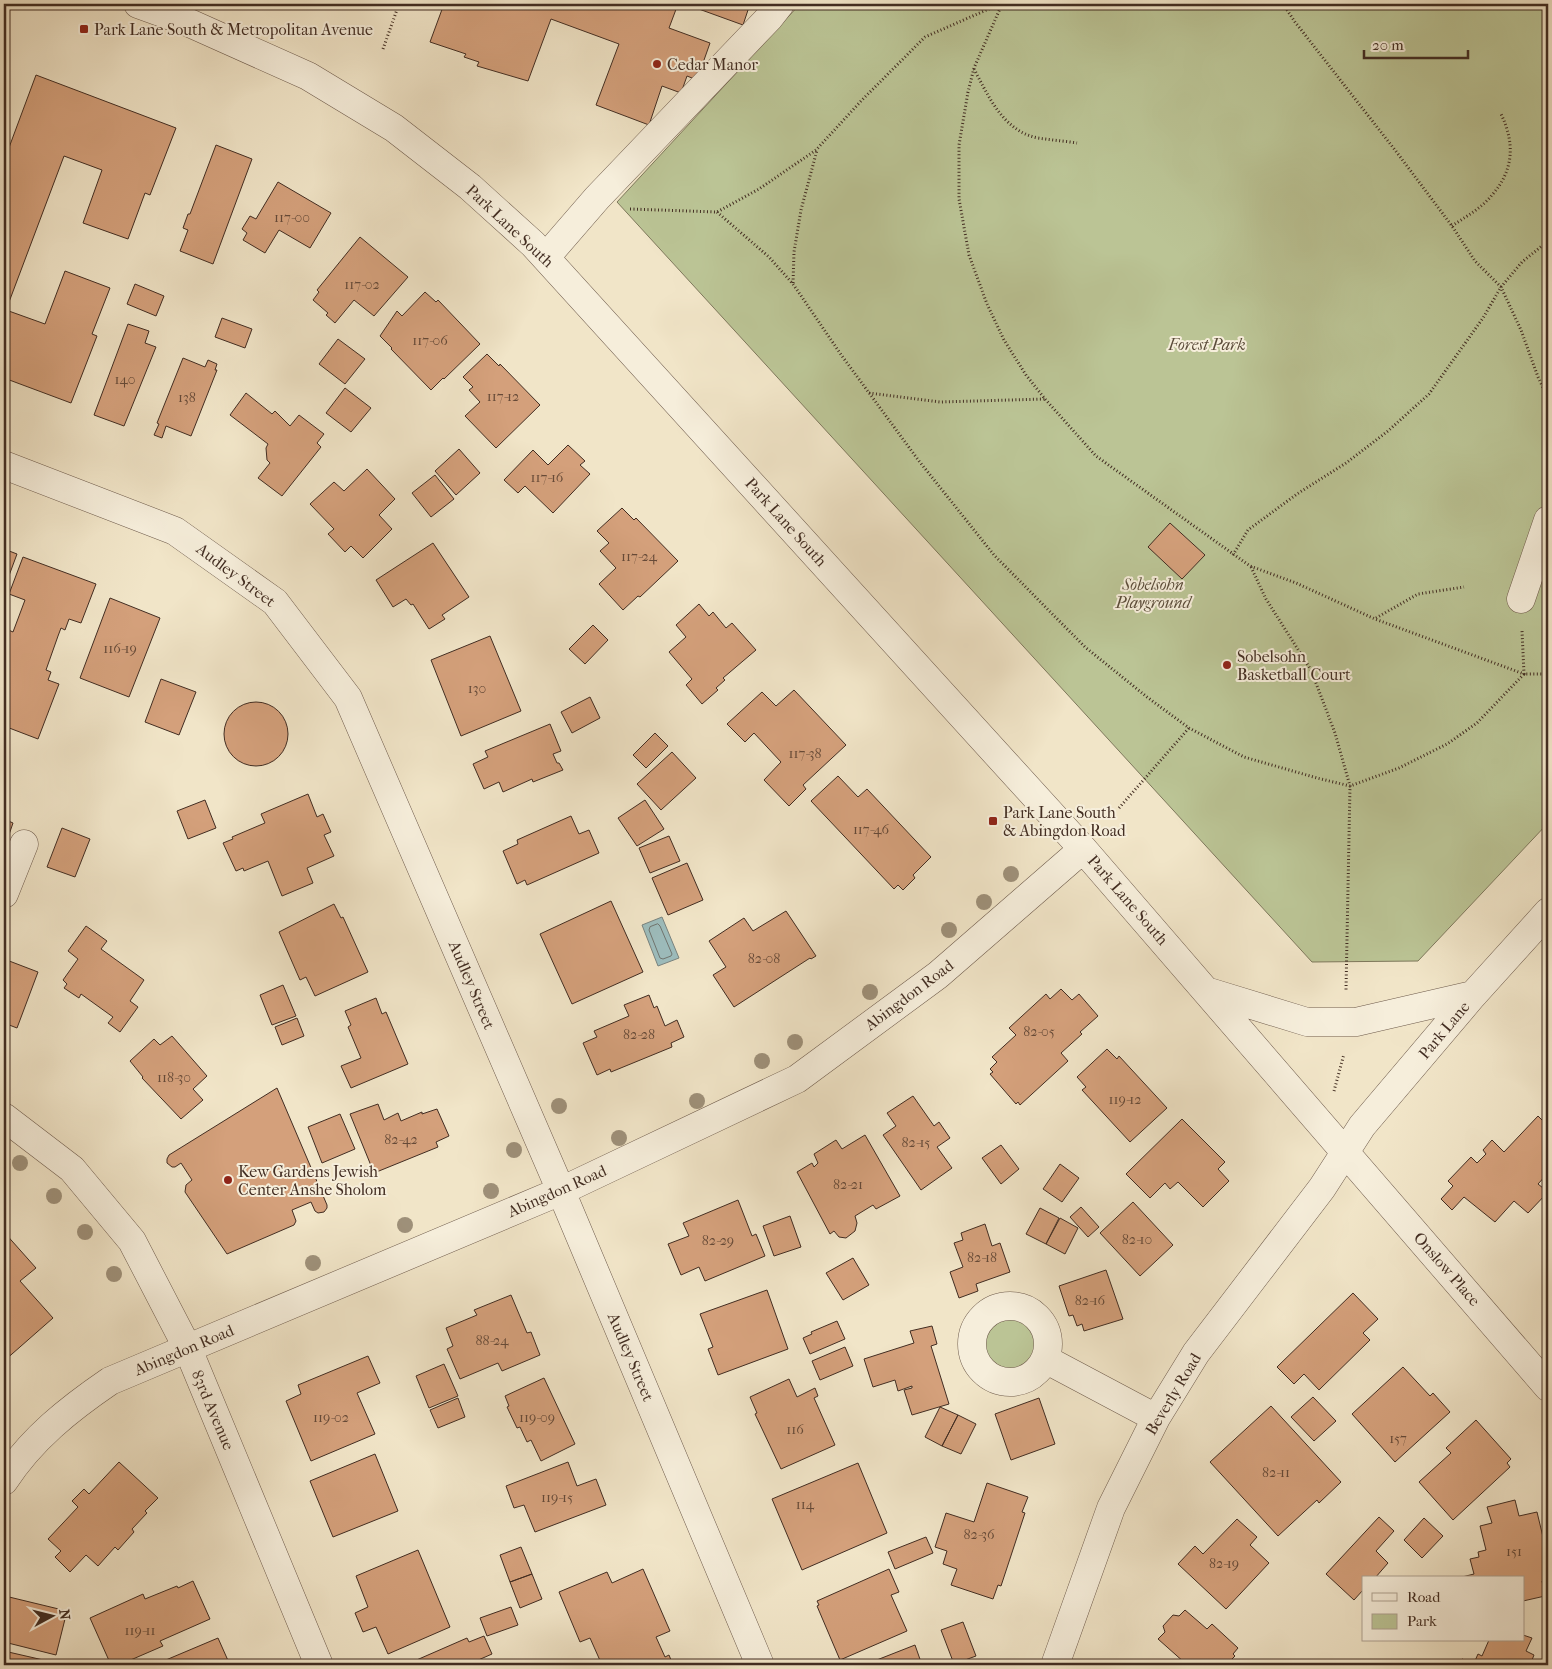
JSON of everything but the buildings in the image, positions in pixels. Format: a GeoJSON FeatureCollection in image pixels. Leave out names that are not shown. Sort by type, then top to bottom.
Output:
{"type":"FeatureCollection","features":[{"type":"Feature","properties":{"kind":"street","name":"Park Lane South"},"geometry":{"type":"LineString","coordinates":[[138,4],[185,21],[308,76],[394,128],[470,187],[533,244],[1083,849],[1345,1152]]}},
{"type":"Feature","properties":{"kind":"street"},"geometry":{"type":"LineString","coordinates":[[546,257],[597,198],[769,18],[780,4]]}},
{"type":"Feature","properties":{"kind":"street","name":"Audley Street"},"geometry":{"type":"LineString","coordinates":[[4,465],[175,531],[275,602],[348,698],[561,1191],[760,1665]]}},
{"type":"Feature","properties":{"kind":"street"},"geometry":{"type":"LineString","coordinates":[[1521,599],[1548,520]]}},
{"type":"Feature","properties":{"kind":"street"},"geometry":{"type":"LineString","coordinates":[[4,894],[24,844]]}},
{"type":"Feature","properties":{"kind":"street","name":"Abingdon Road"},"geometry":{"type":"LineString","coordinates":[[4,1482],[11,1470],[46,1430],[74,1405],[110,1382],[561,1191],[796,1079],[938,976],[1083,849]]}},
{"type":"Feature","properties":{"kind":"street","name":"Park Lane"},"geometry":{"type":"LineString","coordinates":[[1345,1152],[1362,1126],[1473,995],[1548,912]]}},
{"type":"Feature","properties":{"kind":"street"},"geometry":{"type":"LineString","coordinates":[[1206,991],[1307,1022],[1356,1022],[1473,995]]}},
{"type":"Feature","properties":{"kind":"street","name":"83rd Avenue"},"geometry":{"type":"LineString","coordinates":[[4,1117],[72,1169],[132,1241],[188,1349],[319,1665]]}},
{"type":"Feature","properties":{"kind":"street","name":"Onslow Place"},"geometry":{"type":"LineString","coordinates":[[1345,1152],[1548,1387]]}},
{"type":"Feature","properties":{"kind":"street","name":"Beverly Road"},"geometry":{"type":"LineString","coordinates":[[1055,1665],[1112,1508],[1156,1418],[1196,1353],[1322,1188],[1345,1152]]}},
{"type":"Feature","properties":{"kind":"street"},"geometry":{"type":"LineString","coordinates":[[1045,1359],[1156,1418]]}},
{"type":"Feature","properties":{"kind":"path"},"geometry":{"type":"LineString","coordinates":[[383,49],[399,4]]}},
{"type":"Feature","properties":{"kind":"path"},"geometry":{"type":"LineString","coordinates":[[1001,4],[974,68],[959,145],[959,199],[969,255],[988,304],[1004,340],[1026,375],[1045,399],[1096,456],[1250,566],[1296,583],[1376,619],[1524,674],[1548,674]]}},
{"type":"Feature","properties":{"kind":"path"},"geometry":{"type":"LineString","coordinates":[[629,210],[717,212],[759,189],[817,148],[925,37],[1001,4]]}},
{"type":"Feature","properties":{"kind":"path"},"geometry":{"type":"LineString","coordinates":[[1283,4],[1452,226],[1475,261],[1501,286],[1548,398]]}},
{"type":"Feature","properties":{"kind":"path"},"geometry":{"type":"LineString","coordinates":[[974,68],[989,97],[1011,126],[1036,138],[1077,143]]}},
{"type":"Feature","properties":{"kind":"path"},"geometry":{"type":"LineString","coordinates":[[1452,226],[1476,210],[1492,195],[1508,168],[1512,146],[1511,138],[1501,114]]}},
{"type":"Feature","properties":{"kind":"path"},"geometry":{"type":"LineString","coordinates":[[793,284],[794,252],[801,210],[817,148]]}},
{"type":"Feature","properties":{"kind":"path"},"geometry":{"type":"LineString","coordinates":[[717,212],[769,257],[793,284],[842,356],[919,461],[994,555],[1085,647],[1189,728],[1244,757],[1350,786],[1399,768],[1447,744],[1477,723],[1524,674],[1521,599]]}},
{"type":"Feature","properties":{"kind":"path"},"geometry":{"type":"LineString","coordinates":[[1233,555],[1248,530],[1297,494],[1346,463],[1388,431],[1429,394],[1483,318],[1501,286],[1522,262],[1548,241]]}},
{"type":"Feature","properties":{"kind":"path"},"geometry":{"type":"LineString","coordinates":[[869,392],[940,402],[1045,399]]}},
{"type":"Feature","properties":{"kind":"path"},"geometry":{"type":"LineString","coordinates":[[1250,566],[1266,598],[1311,670],[1335,733],[1350,786],[1346,988]]}},
{"type":"Feature","properties":{"kind":"path"},"geometry":{"type":"LineString","coordinates":[[1376,619],[1418,594],[1464,587]]}},
{"type":"Feature","properties":{"kind":"path"},"geometry":{"type":"LineString","coordinates":[[1119,808],[1189,728]]}},
{"type":"Feature","properties":{"kind":"path"},"geometry":{"type":"LineString","coordinates":[[1333,1093],[1346,1046]]}},
{"type":"Feature","properties":{"kind":"green space","name":"Forest Park"},"geometry":{"type":"Polygon","coordinates":[[[800,4],[1548,4],[1548,823],[1418,961],[1312,962],[617,202],[800,4]]]}},
{"type":"Feature","properties":{"kind":"green space"},"geometry":{"type":"Polygon","coordinates":[[[1003,1316],[1015,1316],[1025,1320],[1033,1328],[1037,1344],[1033,1360],[1025,1368],[1015,1372],[1003,1372],[993,1368],[985,1360],[981,1350],[981,1338],[985,1328],[993,1320],[1003,1316]]]}},
{"type":"Feature","properties":{"kind":"water"},"geometry":{"type":"Polygon","coordinates":[[[662,917],[679,958],[658,966],[642,925],[662,917]]]}},
{"type":"Feature","properties":{"kind":"place","name":"Park Lane South & Metropolitan Avenue"},"geometry":{"type":"Point","coordinates":[84,29]}},
{"type":"Feature","properties":{"kind":"place","name":"Cedar Manor"},"geometry":{"type":"Point","coordinates":[657,64]}},
{"type":"Feature","properties":{"kind":"place","name":"Sobelsohn Basketball Court"},"geometry":{"type":"Point","coordinates":[1227,665]}},
{"type":"Feature","properties":{"kind":"place","name":"Park Lane South & Abingdon Road"},"geometry":{"type":"Point","coordinates":[993,821]}},
{"type":"Feature","properties":{"kind":"place","name":"Kew Gardens Jewish Center Anshe Sholom"},"geometry":{"type":"Point","coordinates":[228,1180]}},
{"type":"Feature","properties":{"kind":"park label","name":"Sobelsohn Playground"},"geometry":{"type":"Point","coordinates":[1153,593]}}]}
